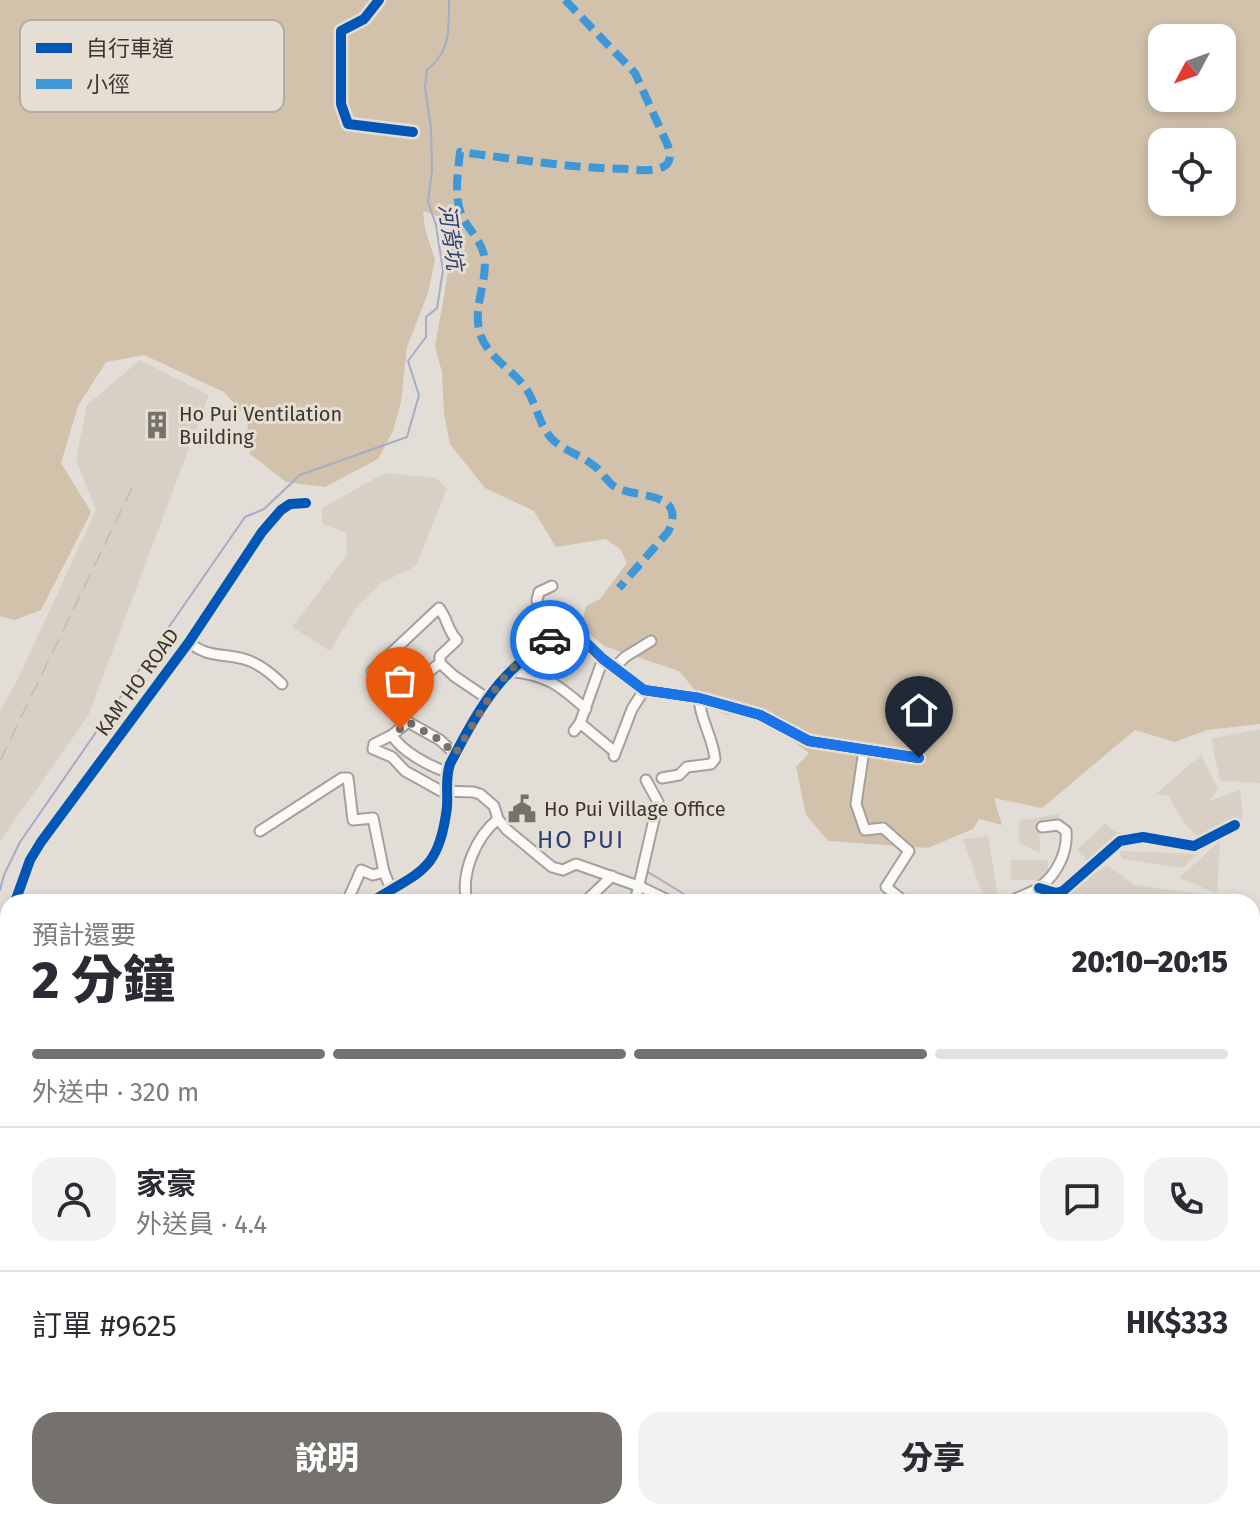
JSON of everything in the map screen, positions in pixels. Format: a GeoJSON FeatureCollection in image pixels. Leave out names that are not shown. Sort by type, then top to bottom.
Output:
{"type":"FeatureCollection","features":[{"type":"Feature","properties":{"kind":"street","name":"KAM HO ROAD"},"geometry":{"type":"LineString","coordinates":[[18,894],[30,860],[41,842],[189,642],[272,519],[290,504],[306,503]]}},
{"type":"Feature","properties":{"kind":"street"},"geometry":{"type":"LineString","coordinates":[[546,641],[537,600],[539,592],[552,586]]}},
{"type":"Feature","properties":{"kind":"street"},"geometry":{"type":"LineString","coordinates":[[455,754],[440,740],[408,722],[395,699],[372,671],[439,608],[446,616],[448,630],[457,640],[440,656],[440,663],[488,699]]}},
{"type":"Feature","properties":{"kind":"street"},"geometry":{"type":"LineString","coordinates":[[383,894],[424,870],[434,857],[442,832],[448,793],[447,772],[488,699],[509,671],[546,641],[573,630],[603,659],[644,690],[699,698],[760,715],[809,741],[919,758]]}},
{"type":"Feature","properties":{"kind":"street"},"geometry":{"type":"LineString","coordinates":[[614,668],[625,657],[651,641]]}},
{"type":"Feature","properties":{"kind":"street"},"geometry":{"type":"LineString","coordinates":[[189,642],[202,653],[246,660],[273,675],[282,684]]}},
{"type":"Feature","properties":{"kind":"street"},"geometry":{"type":"LineString","coordinates":[[603,659],[577,727],[615,754],[632,709],[644,690]]}},
{"type":"Feature","properties":{"kind":"street"},"geometry":{"type":"LineString","coordinates":[[395,699],[440,663]]}},
{"type":"Feature","properties":{"kind":"street"},"geometry":{"type":"LineString","coordinates":[[509,671],[540,675],[553,681],[586,709]]}},
{"type":"Feature","properties":{"kind":"street"},"geometry":{"type":"LineString","coordinates":[[662,778],[679,775],[687,767],[711,764],[715,759],[713,740],[701,713],[699,698]]}},
{"type":"Feature","properties":{"kind":"street"},"geometry":{"type":"LineString","coordinates":[[408,722],[374,744],[373,749],[392,757],[405,771],[448,793],[477,792],[494,806],[498,819],[506,829],[552,867],[563,870],[576,864],[655,894]]}},
{"type":"Feature","properties":{"kind":"street"},"geometry":{"type":"LineString","coordinates":[[392,735],[397,743],[436,769],[447,772]]}},
{"type":"Feature","properties":{"kind":"street"},"geometry":{"type":"LineString","coordinates":[[864,750],[856,804],[865,830],[883,828],[909,851],[886,887],[895,894]]}},
{"type":"Feature","properties":{"kind":"street"},"geometry":{"type":"LineString","coordinates":[[260,831],[342,778],[348,778],[353,820],[373,818],[384,872],[391,889]]}},
{"type":"Feature","properties":{"kind":"street"},"geometry":{"type":"LineString","coordinates":[[638,894],[658,802],[646,780]]}},
{"type":"Feature","properties":{"kind":"street"},"geometry":{"type":"LineString","coordinates":[[466,894],[474,849],[498,819]]}},
{"type":"Feature","properties":{"kind":"street"},"geometry":{"type":"LineString","coordinates":[[1027,894],[1039,888],[1052,875],[1067,847],[1064,828],[1058,825],[1042,827]]}},
{"type":"Feature","properties":{"kind":"street"},"geometry":{"type":"LineString","coordinates":[[1039,888],[1056,893],[1063,891],[1120,841],[1143,837],[1194,846],[1235,825]]}},
{"type":"Feature","properties":{"kind":"street"},"geometry":{"type":"LineString","coordinates":[[350,894],[361,870],[373,875],[384,872]]}},
{"type":"Feature","properties":{"kind":"street"},"geometry":{"type":"LineString","coordinates":[[593,894],[612,876]]}},
{"type":"Feature","properties":{"kind":"shaded area"},"geometry":{"type":"Polygon","coordinates":[[[0,0],[1260,0],[1260,724],[1207,730],[1174,742],[1135,730],[1042,808],[994,798],[1002,825],[979,819],[973,829],[928,848],[828,841],[806,815],[796,767],[809,753],[759,716],[727,715],[709,707],[679,671],[604,646],[581,626],[586,606],[600,599],[627,563],[621,550],[606,539],[556,547],[534,511],[485,488],[450,444],[444,415],[442,372],[435,347],[451,255],[448,220],[423,211],[435,260],[428,293],[407,347],[401,402],[393,431],[378,459],[325,487],[286,482],[250,454],[247,418],[224,392],[144,355],[106,362],[78,406],[61,463],[91,512],[41,610],[15,620],[0,616],[0,0]]]}},
{"type":"Feature","properties":{"kind":"shaded area"},"geometry":{"type":"Polygon","coordinates":[[[140,360],[209,395],[88,716],[0,841],[0,710],[17,681],[96,510],[76,459],[87,405],[140,360]]]}},
{"type":"Feature","properties":{"kind":"shaded area"},"geometry":{"type":"Polygon","coordinates":[[[385,473],[436,478],[447,489],[416,566],[383,582],[357,606],[330,651],[292,627],[347,555],[346,533],[322,523],[322,508],[385,473]]]}},
{"type":"Feature","properties":{"kind":"shaded area"},"geometry":{"type":"Polygon","coordinates":[[[1260,729],[1260,783],[1220,781],[1211,739],[1260,729]]]}},
{"type":"Feature","properties":{"kind":"shaded area"},"geometry":{"type":"Polygon","coordinates":[[[1201,755],[1218,789],[1209,801],[1240,790],[1243,816],[1240,821],[1221,828],[1216,825],[1201,840],[1185,824],[1168,796],[1156,794],[1201,755]]]}},
{"type":"Feature","properties":{"kind":"shaded area"},"geometry":{"type":"Polygon","coordinates":[[[1058,814],[1059,821],[1039,825],[1040,853],[1019,843],[1019,821],[1058,814]]]}},
{"type":"Feature","properties":{"kind":"shaded area"},"geometry":{"type":"Polygon","coordinates":[[[1105,823],[1115,832],[1141,834],[1115,841],[1090,864],[1077,850],[1105,823]]]}},
{"type":"Feature","properties":{"kind":"shaded area"},"geometry":{"type":"Polygon","coordinates":[[[988,836],[998,894],[982,894],[963,839],[988,836]]]}},
{"type":"Feature","properties":{"kind":"shaded area"},"geometry":{"type":"Polygon","coordinates":[[[1220,841],[1217,893],[1179,878],[1220,841]]]}},
{"type":"Feature","properties":{"kind":"shaded area"},"geometry":{"type":"Polygon","coordinates":[[[1120,851],[1198,854],[1182,868],[1122,859],[1120,851]]]}},
{"type":"Feature","properties":{"kind":"shaded area"},"geometry":{"type":"Polygon","coordinates":[[[1011,860],[1048,860],[1048,880],[1011,880],[1011,860]]]}},
{"type":"Feature","properties":{"kind":"shaded area"},"geometry":{"type":"Polygon","coordinates":[[[1107,865],[1135,885],[1194,893],[1070,894],[1068,892],[1107,865]]]}},
{"type":"Feature","properties":{"kind":"waterway","name":"河背坑"},"geometry":{"type":"LineString","coordinates":[[0,890],[20,842],[245,517],[264,509],[300,475],[407,437],[419,395],[408,361],[426,337],[426,317],[437,308],[443,270],[436,225],[428,202],[432,170],[431,128],[425,86],[427,70],[445,47],[449,0]]}},
{"type":"Feature","properties":{"kind":"waterway"},"geometry":{"type":"LineString","coordinates":[[648,872],[684,894]]}},
{"type":"Feature","properties":{"kind":"railway"},"geometry":{"type":"LineString","coordinates":[[0,761],[133,486]]}},
{"type":"Feature","properties":{"kind":"marked path"},"geometry":{"type":"LineString","coordinates":[[565,0],[635,73],[668,146],[668,163],[649,170],[605,168],[460,152],[457,194],[463,218],[483,250],[484,272],[478,322],[490,352],[527,390],[552,439],[593,465],[615,487],[657,498],[666,502],[671,509],[668,532],[619,588]]}},
{"type":"Feature","properties":{"kind":"cycle path"},"geometry":{"type":"LineString","coordinates":[[379,0],[364,19],[341,31],[341,104],[348,124],[413,132]]}},
{"type":"Feature","properties":{"kind":"cycle path"},"geometry":{"type":"LineString","coordinates":[[18,894],[30,860],[41,842],[189,642],[262,532],[290,504],[306,503]]}},
{"type":"Feature","properties":{"kind":"cycle path"},"geometry":{"type":"LineString","coordinates":[[384,894],[424,867],[439,845],[447,807],[450,764],[486,702],[499,684],[530,654],[573,630],[603,659],[644,690],[699,698],[760,715],[809,741],[919,758]]}},
{"type":"Feature","properties":{"kind":"cycle path"},"geometry":{"type":"LineString","coordinates":[[1039,888],[1056,893],[1063,891],[1120,841],[1143,837],[1194,846],[1235,825]]}},
{"type":"Feature","properties":{"kind":"way so far"},"geometry":{"type":"LineString","coordinates":[[400,729],[408,722],[440,740],[455,754],[503,676],[538,646],[550,640]]}},
{"type":"Feature","properties":{"kind":"place","name":"Ho Pui Ventilation Building"},"geometry":{"type":"Point","coordinates":[157,425]}},
{"type":"Feature","properties":{"kind":"place","name":"Ho Pui Village Office"},"geometry":{"type":"Point","coordinates":[522,809]}},
{"type":"Feature","properties":{"kind":"district","name":"HO PUI"},"geometry":{"type":"Point","coordinates":[581,840]}},
{"type":"Feature","properties":{"kind":"route"},"geometry":{"type":"LineString","coordinates":[[550,640],[573,630],[603,659],[650,692],[699,698],[760,715],[809,741],[919,758]]}}]}
